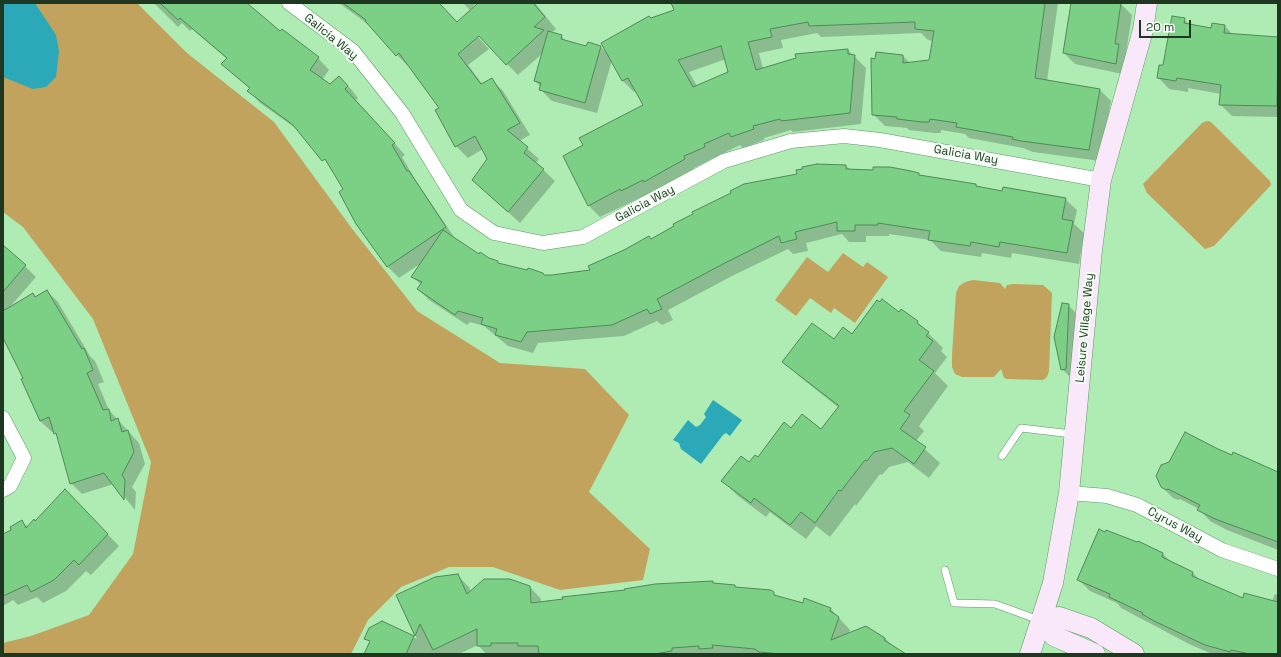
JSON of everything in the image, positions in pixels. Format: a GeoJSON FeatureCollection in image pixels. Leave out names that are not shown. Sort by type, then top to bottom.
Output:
{"type":"FeatureCollection","features":[{"type":"Feature","properties":{"kind":"street","name":"Galicia Way"},"geometry":{"type":"LineString","coordinates":[[289,3],[353,51],[402,113],[461,210],[494,233],[543,243],[583,237],[724,161],[792,141],[844,136],[880,140],[1102,180]]}},
{"type":"Feature","properties":{"kind":"street","name":"Leisure Village Way"},"geometry":{"type":"LineString","coordinates":[[1030,654],[1042,621],[1053,583],[1069,493],[1092,250],[1102,180],[1138,50],[1147,3]]}},
{"type":"Feature","properties":{"kind":"street"},"geometry":{"type":"LineString","coordinates":[[3,418],[24,458],[10,486],[3,490]]}},
{"type":"Feature","properties":{"kind":"street","name":"Cyrus Way"},"geometry":{"type":"LineString","coordinates":[[1069,493],[1107,496],[1137,506],[1222,550],[1278,569]]}},
{"type":"Feature","properties":{"kind":"street"},"geometry":{"type":"LineString","coordinates":[[1095,654],[1054,636],[1042,621],[1059,617],[1091,628],[1134,654]]}},
{"type":"Feature","properties":{"kind":"lane"},"geometry":{"type":"LineString","coordinates":[[1002,456],[1020,428],[1075,434]]}},
{"type":"Feature","properties":{"kind":"lane"},"geometry":{"type":"LineString","coordinates":[[945,570],[954,603],[995,604],[1042,621]]}},
{"type":"Feature","properties":{"kind":"shaded area"},"geometry":{"type":"Polygon","coordinates":[[[3,3],[137,3],[187,53],[274,122],[353,230],[417,311],[500,363],[585,369],[629,415],[589,492],[650,549],[643,580],[560,590],[493,567],[449,567],[401,587],[368,620],[351,654],[3,654],[3,643],[31,636],[89,615],[133,554],[151,462],[93,319],[23,227],[3,212],[3,3]]]}},
{"type":"Feature","properties":{"kind":"shaded area"},"geometry":{"type":"Polygon","coordinates":[[[1207,121],[1211,122],[1270,181],[1271,185],[1214,246],[1205,249],[1147,193],[1143,184],[1202,123],[1207,121]]]}},
{"type":"Feature","properties":{"kind":"shaded area"},"geometry":{"type":"Polygon","coordinates":[[[843,253],[863,267],[867,262],[888,277],[855,323],[834,308],[831,313],[810,298],[796,316],[775,300],[807,257],[828,272],[843,253]]]}},
{"type":"Feature","properties":{"kind":"shaded area"},"geometry":{"type":"Polygon","coordinates":[[[973,280],[1000,283],[1005,289],[1007,285],[1013,284],[1043,285],[1052,293],[1049,371],[1047,377],[1043,380],[1007,379],[1004,378],[1001,369],[994,377],[962,377],[955,374],[952,367],[952,355],[956,293],[959,286],[965,282],[973,280]]]}},
{"type":"Feature","properties":{"kind":"water"},"geometry":{"type":"Polygon","coordinates":[[[3,3],[35,3],[56,35],[59,51],[56,77],[46,87],[33,89],[3,77],[3,3]]]}},
{"type":"Feature","properties":{"kind":"water"},"geometry":{"type":"Polygon","coordinates":[[[713,400],[742,420],[730,436],[726,433],[723,435],[701,464],[681,449],[679,443],[673,440],[688,420],[696,427],[700,425],[706,417],[704,414],[713,400]]]}},
{"type":"Feature","properties":{"kind":"building"},"geometry":{"type":"Polygon","coordinates":[[[160,3],[247,3],[280,31],[282,29],[319,57],[310,70],[330,84],[339,76],[348,86],[345,89],[395,143],[392,145],[407,171],[409,171],[446,227],[387,267],[356,224],[339,192],[343,189],[325,159],[322,161],[293,125],[247,91],[250,88],[221,64],[227,58],[180,18],[178,20],[160,3]]]}},
{"type":"Feature","properties":{"kind":"building"},"geometry":{"type":"Polygon","coordinates":[[[343,3],[439,3],[457,22],[478,3],[533,3],[545,17],[534,27],[544,30],[506,65],[479,36],[458,54],[481,84],[492,78],[520,123],[507,130],[528,147],[524,153],[544,169],[508,212],[472,180],[487,159],[475,136],[455,147],[435,110],[439,108],[399,53],[396,56],[365,21],[366,20],[343,3]]]}},
{"type":"Feature","properties":{"kind":"building"},"geometry":{"type":"Polygon","coordinates":[[[671,3],[1045,3],[1035,78],[1100,89],[1089,150],[1021,141],[1012,139],[1013,137],[956,127],[957,123],[930,119],[929,122],[922,122],[897,119],[897,117],[872,115],[871,58],[875,59],[876,52],[903,55],[903,63],[929,60],[934,31],[915,29],[915,22],[809,26],[808,22],[770,29],[772,37],[748,42],[756,70],[796,58],[795,54],[848,49],[848,54],[855,55],[850,113],[781,121],[780,119],[753,126],[754,129],[731,137],[729,133],[704,144],[705,147],[684,156],[685,159],[644,182],[643,180],[621,191],[620,189],[588,206],[563,156],[583,145],[579,138],[643,105],[628,78],[622,81],[601,43],[649,16],[651,18],[674,10],[671,3]],[[721,46],[678,60],[693,87],[728,72],[721,46]]]}},
{"type":"Feature","properties":{"kind":"building"},"geometry":{"type":"Polygon","coordinates":[[[1071,3],[1121,3],[1115,44],[1119,44],[1116,64],[1063,53],[1071,3]]]}},
{"type":"Feature","properties":{"kind":"building"},"geometry":{"type":"Polygon","coordinates":[[[1172,16],[1185,18],[1184,23],[1211,28],[1212,23],[1225,25],[1224,33],[1278,37],[1277,106],[1219,105],[1221,85],[1177,78],[1176,81],[1157,78],[1159,65],[1163,65],[1172,16]]]}},
{"type":"Feature","properties":{"kind":"building"},"geometry":{"type":"Polygon","coordinates":[[[548,31],[562,35],[561,39],[586,46],[588,42],[601,46],[585,103],[539,90],[541,83],[534,81],[548,31]]]}},
{"type":"Feature","properties":{"kind":"building"},"geometry":{"type":"Polygon","coordinates":[[[817,164],[846,165],[846,169],[873,170],[873,167],[890,167],[919,173],[919,175],[976,184],[976,186],[1002,191],[1003,187],[1066,198],[1062,219],[1073,221],[1067,253],[1000,242],[999,247],[971,242],[970,246],[928,240],[930,231],[878,223],[878,225],[855,225],[855,231],[837,231],[837,222],[795,232],[797,239],[781,243],[779,236],[657,299],[662,309],[650,314],[647,309],[612,325],[527,332],[521,342],[495,335],[497,329],[481,324],[483,318],[458,311],[455,315],[417,289],[422,282],[411,277],[443,230],[479,254],[480,252],[489,258],[498,261],[498,263],[527,270],[528,268],[543,273],[544,275],[590,270],[588,266],[624,250],[649,236],[651,239],[674,226],[673,224],[693,214],[692,212],[731,193],[730,191],[744,184],[797,174],[796,170],[802,169],[802,167],[817,164]]]}},
{"type":"Feature","properties":{"kind":"building"},"geometry":{"type":"Polygon","coordinates":[[[3,245],[26,265],[3,292],[3,245]]]}},
{"type":"Feature","properties":{"kind":"building"},"geometry":{"type":"Polygon","coordinates":[[[47,290],[82,349],[84,348],[93,370],[87,373],[103,410],[109,409],[111,421],[118,418],[122,432],[128,430],[134,452],[122,475],[125,480],[124,500],[104,473],[70,484],[56,433],[54,434],[49,417],[40,421],[21,379],[23,378],[3,338],[3,311],[33,293],[35,297],[47,290]]]}},
{"type":"Feature","properties":{"kind":"building"},"geometry":{"type":"Polygon","coordinates":[[[882,299],[899,312],[901,309],[918,321],[917,323],[929,332],[926,336],[933,341],[919,360],[934,371],[904,411],[910,415],[900,429],[926,447],[914,464],[892,448],[874,452],[867,461],[865,460],[841,491],[839,490],[815,523],[801,512],[790,525],[754,498],[751,503],[721,481],[741,456],[749,462],[755,455],[758,457],[784,422],[791,428],[802,414],[821,429],[839,406],[782,362],[812,323],[834,339],[843,327],[852,334],[877,300],[880,302],[882,299]]]}},
{"type":"Feature","properties":{"kind":"building"},"geometry":{"type":"Polygon","coordinates":[[[1062,303],[1069,304],[1066,369],[1061,370],[1054,337],[1062,303]]]}},
{"type":"Feature","properties":{"kind":"building"},"geometry":{"type":"Polygon","coordinates":[[[1185,432],[1218,449],[1232,455],[1233,452],[1278,472],[1278,542],[1215,519],[1197,510],[1200,505],[1161,487],[1156,476],[1161,465],[1169,462],[1185,432]]]}},
{"type":"Feature","properties":{"kind":"building"},"geometry":{"type":"Polygon","coordinates":[[[65,489],[108,534],[79,565],[74,560],[54,580],[31,592],[27,585],[3,596],[3,534],[11,530],[10,527],[22,520],[26,528],[34,519],[35,521],[65,489]]]}},
{"type":"Feature","properties":{"kind":"building"},"geometry":{"type":"Polygon","coordinates":[[[1099,529],[1105,532],[1106,530],[1137,542],[1138,541],[1163,553],[1162,557],[1193,572],[1192,576],[1243,598],[1244,593],[1278,602],[1278,654],[1250,654],[1231,650],[1230,652],[1205,645],[1154,621],[1142,614],[1143,613],[1109,597],[1110,594],[1077,580],[1099,529]]]}},
{"type":"Feature","properties":{"kind":"building"},"geometry":{"type":"Polygon","coordinates":[[[458,574],[467,594],[484,579],[510,579],[530,586],[531,603],[563,599],[562,597],[625,590],[624,589],[655,584],[713,581],[713,583],[735,585],[735,587],[771,590],[774,592],[774,595],[803,603],[804,598],[831,608],[830,611],[839,617],[831,640],[866,626],[906,654],[781,654],[759,652],[755,649],[712,645],[713,648],[699,649],[699,646],[672,648],[672,651],[654,654],[539,654],[538,646],[518,646],[518,643],[491,643],[491,646],[477,646],[477,629],[433,650],[420,624],[415,636],[396,595],[435,577],[458,574]]]}},
{"type":"Feature","properties":{"kind":"building"},"geometry":{"type":"Polygon","coordinates":[[[382,621],[414,636],[406,654],[364,654],[370,641],[364,639],[369,628],[382,621]]]}}]}
